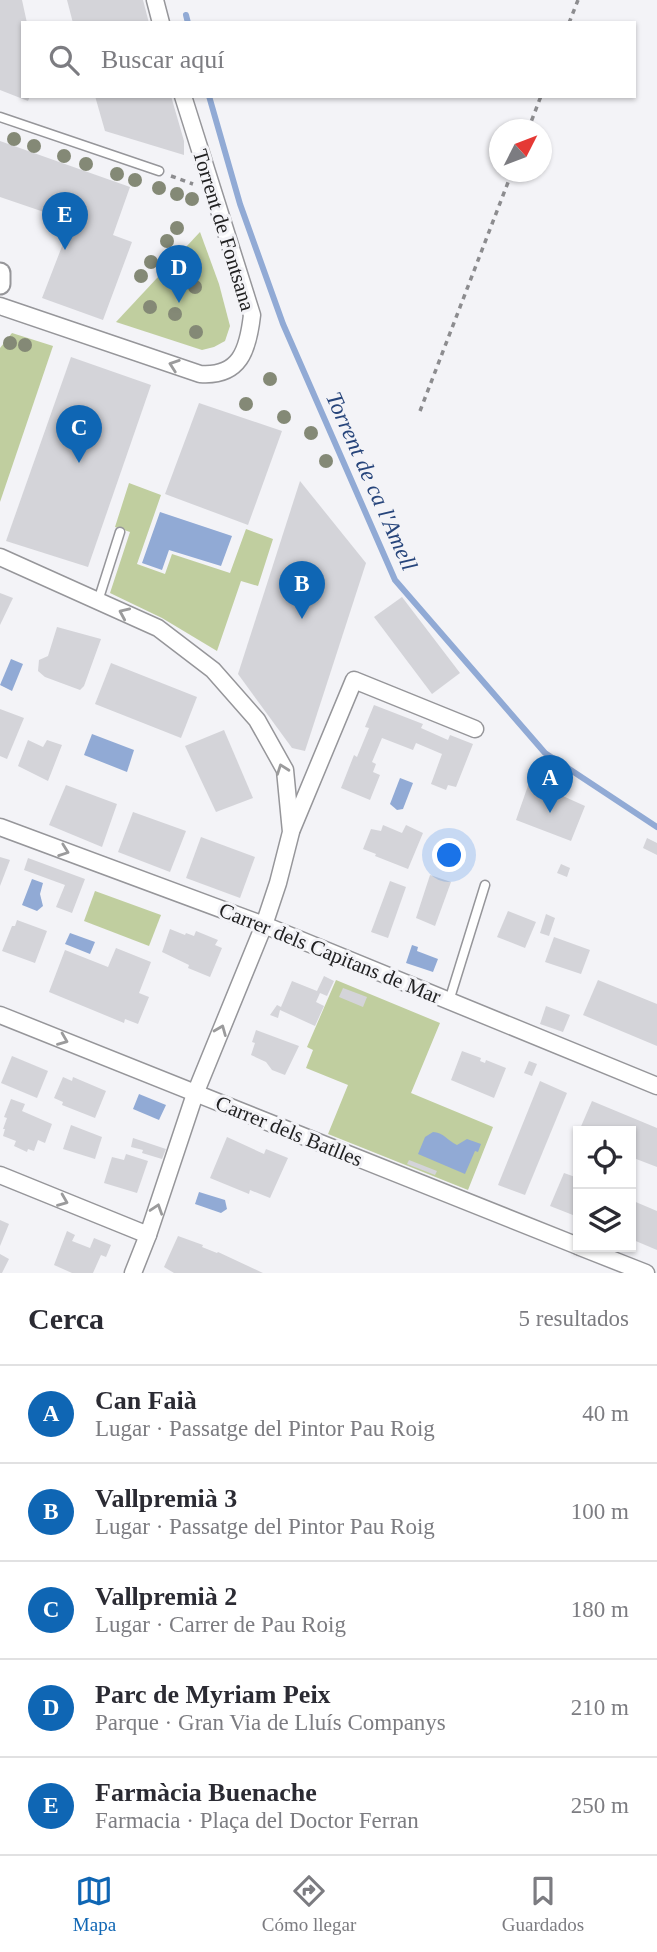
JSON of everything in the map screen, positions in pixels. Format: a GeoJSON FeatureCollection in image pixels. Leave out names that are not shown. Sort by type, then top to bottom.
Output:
{"type":"FeatureCollection","features":[{"type":"Feature","properties":{"kind":"street","name":"Torrent de Fontsana"},"geometry":{"type":"LineString","coordinates":[[0,306],[200,373],[224,372],[245,352],[252,315],[184,98]]}},
{"type":"Feature","properties":{"kind":"street"},"geometry":{"type":"LineString","coordinates":[[0,273],[0,284]]}},
{"type":"Feature","properties":{"kind":"street"},"geometry":{"type":"LineString","coordinates":[[0,557],[158,628],[213,670],[257,720],[285,770],[291,832]]}},
{"type":"Feature","properties":{"kind":"street"},"geometry":{"type":"LineString","coordinates":[[133,1273],[195,1094],[264,925],[291,832],[354,680],[475,729]]}},
{"type":"Feature","properties":{"kind":"street","name":"Carrer dels Capitans de Mar"},"geometry":{"type":"LineString","coordinates":[[0,827],[264,925],[657,1086]]}},
{"type":"Feature","properties":{"kind":"street","name":"Carrer dels Batlles"},"geometry":{"type":"LineString","coordinates":[[0,1015],[573,1244]]}},
{"type":"Feature","properties":{"kind":"street"},"geometry":{"type":"LineString","coordinates":[[0,1175],[148,1236]]}},
{"type":"Feature","properties":{"kind":"street","name":"Carrer dels Batlles"},"geometry":{"type":"LineString","coordinates":[[594,1252],[646,1273]]}},
{"type":"Feature","properties":{"kind":"lane"},"geometry":{"type":"LineString","coordinates":[[0,117],[159,172]]}},
{"type":"Feature","properties":{"kind":"lane"},"geometry":{"type":"LineString","coordinates":[[98,601],[120,532]]}},
{"type":"Feature","properties":{"kind":"lane"},"geometry":{"type":"LineString","coordinates":[[449,1001],[485,885]]}},
{"type":"Feature","properties":{"kind":"path"},"geometry":{"type":"LineString","coordinates":[[570,21],[578,0]]}},
{"type":"Feature","properties":{"kind":"path"},"geometry":{"type":"LineString","coordinates":[[532,119],[540,98]]}},
{"type":"Feature","properties":{"kind":"path"},"geometry":{"type":"LineString","coordinates":[[159,172],[212,190]]}},
{"type":"Feature","properties":{"kind":"path"},"geometry":{"type":"LineString","coordinates":[[420,411],[508,182]]}},
{"type":"Feature","properties":{"kind":"green space"},"geometry":{"type":"Polygon","coordinates":[[[200,232],[219,284],[230,326],[225,341],[202,350],[116,322],[200,232]]]}},
{"type":"Feature","properties":{"kind":"green space"},"geometry":{"type":"Polygon","coordinates":[[[12,333],[53,346],[0,502],[0,348],[12,333]]]}},
{"type":"Feature","properties":{"kind":"green space"},"geometry":{"type":"Polygon","coordinates":[[[129,483],[161,495],[137,564],[165,574],[172,554],[230,573],[246,529],[273,539],[258,586],[241,581],[217,651],[162,618],[110,593],[130,532],[115,527],[129,483]]]}},
{"type":"Feature","properties":{"kind":"green space"},"geometry":{"type":"Polygon","coordinates":[[[95,891],[161,915],[149,946],[84,921],[95,891]]]}},
{"type":"Feature","properties":{"kind":"green space"},"geometry":{"type":"Polygon","coordinates":[[[336,980],[440,1023],[411,1093],[493,1127],[468,1190],[328,1134],[348,1085],[306,1068],[313,1050],[307,1047],[336,980]]]}},
{"type":"Feature","properties":{"kind":"water"},"geometry":{"type":"Polygon","coordinates":[[[160,512],[232,536],[221,566],[169,550],[162,570],[142,563],[160,512]]]}},
{"type":"Feature","properties":{"kind":"water"},"geometry":{"type":"Polygon","coordinates":[[[11,659],[23,664],[12,691],[0,685],[11,659]]]}},
{"type":"Feature","properties":{"kind":"water"},"geometry":{"type":"Polygon","coordinates":[[[92,734],[134,750],[127,772],[84,755],[92,734]]]}},
{"type":"Feature","properties":{"kind":"water"},"geometry":{"type":"Polygon","coordinates":[[[400,778],[413,783],[403,809],[397,810],[390,804],[400,778]]]}},
{"type":"Feature","properties":{"kind":"water"},"geometry":{"type":"Polygon","coordinates":[[[32,879],[43,883],[40,894],[43,906],[37,911],[22,905],[32,879]]]}},
{"type":"Feature","properties":{"kind":"water"},"geometry":{"type":"Polygon","coordinates":[[[70,933],[95,942],[90,954],[65,944],[70,933]]]}},
{"type":"Feature","properties":{"kind":"water"},"geometry":{"type":"Polygon","coordinates":[[[412,945],[418,947],[417,951],[438,959],[433,972],[406,963],[412,945]]]}},
{"type":"Feature","properties":{"kind":"water"},"geometry":{"type":"Polygon","coordinates":[[[139,1094],[166,1105],[159,1120],[133,1109],[139,1094]]]}},
{"type":"Feature","properties":{"kind":"water"},"geometry":{"type":"Polygon","coordinates":[[[433,1132],[440,1133],[457,1145],[467,1139],[481,1144],[465,1174],[418,1154],[425,1137],[433,1132]]]}},
{"type":"Feature","properties":{"kind":"water"},"geometry":{"type":"Polygon","coordinates":[[[199,1192],[225,1200],[227,1209],[221,1213],[195,1204],[199,1192]]]}},
{"type":"Feature","properties":{"kind":"building"},"geometry":{"type":"Polygon","coordinates":[[[0,0],[22,0],[27,21],[21,21],[21,98],[29,98],[28,101],[0,90],[0,0]]]}},
{"type":"Feature","properties":{"kind":"building"},"geometry":{"type":"Polygon","coordinates":[[[67,0],[143,0],[148,21],[72,21],[67,0]]]}},
{"type":"Feature","properties":{"kind":"building"},"geometry":{"type":"Polygon","coordinates":[[[96,98],[172,98],[184,141],[184,155],[105,131],[96,98]]]}},
{"type":"Feature","properties":{"kind":"building"},"geometry":{"type":"Polygon","coordinates":[[[0,141],[130,187],[113,235],[132,242],[103,320],[42,298],[71,223],[85,226],[0,197],[0,141]]]}},
{"type":"Feature","properties":{"kind":"building"},"geometry":{"type":"Polygon","coordinates":[[[71,357],[151,385],[88,567],[6,541],[71,357]]]}},
{"type":"Feature","properties":{"kind":"building"},"geometry":{"type":"Polygon","coordinates":[[[199,403],[282,431],[248,525],[165,494],[199,403]]]}},
{"type":"Feature","properties":{"kind":"building"},"geometry":{"type":"Polygon","coordinates":[[[300,481],[366,563],[305,751],[292,748],[238,674],[300,481]]]}},
{"type":"Feature","properties":{"kind":"building"},"geometry":{"type":"Polygon","coordinates":[[[0,593],[13,598],[0,625],[0,593]]]}},
{"type":"Feature","properties":{"kind":"building"},"geometry":{"type":"Polygon","coordinates":[[[402,597],[460,673],[432,694],[374,617],[402,597]]]}},
{"type":"Feature","properties":{"kind":"building"},"geometry":{"type":"Polygon","coordinates":[[[57,627],[101,639],[84,686],[80,690],[45,677],[38,671],[39,660],[48,656],[57,627]]]}},
{"type":"Feature","properties":{"kind":"building"},"geometry":{"type":"Polygon","coordinates":[[[111,663],[197,697],[181,738],[95,704],[111,663]]]}},
{"type":"Feature","properties":{"kind":"building"},"geometry":{"type":"Polygon","coordinates":[[[374,705],[423,724],[421,728],[448,740],[450,735],[473,744],[456,787],[448,785],[446,790],[431,784],[442,754],[416,743],[413,750],[382,738],[372,762],[376,764],[373,772],[380,775],[370,800],[341,788],[354,755],[357,757],[369,728],[365,727],[374,705]]]}},
{"type":"Feature","properties":{"kind":"building"},"geometry":{"type":"Polygon","coordinates":[[[0,709],[24,718],[7,759],[0,756],[0,709]]]}},
{"type":"Feature","properties":{"kind":"building"},"geometry":{"type":"Polygon","coordinates":[[[224,730],[253,798],[216,812],[185,746],[224,730]]]}},
{"type":"Feature","properties":{"kind":"building"},"geometry":{"type":"Polygon","coordinates":[[[28,740],[43,747],[47,740],[62,745],[48,781],[18,766],[28,740]]]}},
{"type":"Feature","properties":{"kind":"building"},"geometry":{"type":"Polygon","coordinates":[[[531,777],[535,779],[534,783],[585,806],[571,841],[516,820],[531,777]]]}},
{"type":"Feature","properties":{"kind":"building"},"geometry":{"type":"Polygon","coordinates":[[[66,785],[117,804],[102,847],[49,825],[66,785]]]}},
{"type":"Feature","properties":{"kind":"building"},"geometry":{"type":"Polygon","coordinates":[[[133,812],[186,831],[170,872],[118,852],[133,812]]]}},
{"type":"Feature","properties":{"kind":"building"},"geometry":{"type":"Polygon","coordinates":[[[383,825],[402,833],[406,825],[423,833],[408,869],[363,849],[371,829],[381,831],[383,825]]]}},
{"type":"Feature","properties":{"kind":"building"},"geometry":{"type":"Polygon","coordinates":[[[201,837],[255,857],[240,898],[186,878],[201,837]]]}},
{"type":"Feature","properties":{"kind":"building"},"geometry":{"type":"Polygon","coordinates":[[[647,838],[657,843],[657,855],[643,848],[647,838]]]}},
{"type":"Feature","properties":{"kind":"building"},"geometry":{"type":"Polygon","coordinates":[[[0,857],[10,860],[0,886],[0,857]]]}},
{"type":"Feature","properties":{"kind":"building"},"geometry":{"type":"Polygon","coordinates":[[[28,858],[85,879],[72,913],[56,907],[65,885],[24,870],[28,858]]]}},
{"type":"Feature","properties":{"kind":"building"},"geometry":{"type":"Polygon","coordinates":[[[561,864],[570,868],[567,877],[557,873],[561,864]]]}},
{"type":"Feature","properties":{"kind":"building"},"geometry":{"type":"Polygon","coordinates":[[[430,875],[451,882],[435,926],[416,918],[430,875]]]}},
{"type":"Feature","properties":{"kind":"building"},"geometry":{"type":"Polygon","coordinates":[[[390,881],[406,887],[388,938],[371,932],[390,881]]]}},
{"type":"Feature","properties":{"kind":"building"},"geometry":{"type":"Polygon","coordinates":[[[508,911],[536,922],[525,948],[497,937],[508,911]]]}},
{"type":"Feature","properties":{"kind":"building"},"geometry":{"type":"Polygon","coordinates":[[[546,914],[555,918],[549,936],[540,933],[546,914]]]}},
{"type":"Feature","properties":{"kind":"building"},"geometry":{"type":"Polygon","coordinates":[[[17,920],[47,931],[35,963],[2,951],[17,920]]]}},
{"type":"Feature","properties":{"kind":"building"},"geometry":{"type":"Polygon","coordinates":[[[170,929],[194,936],[196,931],[218,940],[215,945],[222,948],[210,977],[188,968],[189,965],[162,952],[170,929]]]}},
{"type":"Feature","properties":{"kind":"building"},"geometry":{"type":"Polygon","coordinates":[[[554,937],[590,950],[581,974],[545,962],[554,937]]]}},
{"type":"Feature","properties":{"kind":"building"},"geometry":{"type":"Polygon","coordinates":[[[116,948],[151,962],[139,993],[149,997],[138,1024],[125,1019],[124,1023],[49,992],[65,950],[108,967],[116,948]]]}},
{"type":"Feature","properties":{"kind":"building"},"geometry":{"type":"Polygon","coordinates":[[[324,976],[334,981],[327,996],[320,993],[316,1002],[324,1006],[315,1026],[280,1010],[278,1018],[270,1015],[277,1005],[281,1007],[292,981],[317,991],[324,976]]]}},
{"type":"Feature","properties":{"kind":"building"},"geometry":{"type":"Polygon","coordinates":[[[598,980],[657,1004],[657,1046],[583,1015],[598,980]]]}},
{"type":"Feature","properties":{"kind":"building"},"geometry":{"type":"Polygon","coordinates":[[[343,988],[367,997],[363,1007],[339,997],[343,988]]]}},
{"type":"Feature","properties":{"kind":"building"},"geometry":{"type":"Polygon","coordinates":[[[546,1006],[570,1015],[563,1032],[540,1024],[546,1006]]]}},
{"type":"Feature","properties":{"kind":"building"},"geometry":{"type":"Polygon","coordinates":[[[256,1030],[299,1046],[285,1075],[272,1070],[266,1062],[251,1055],[256,1030]]]}},
{"type":"Feature","properties":{"kind":"building"},"geometry":{"type":"Polygon","coordinates":[[[462,1051],[481,1058],[480,1061],[485,1063],[486,1060],[506,1068],[494,1098],[451,1080],[462,1051]]]}},
{"type":"Feature","properties":{"kind":"building"},"geometry":{"type":"Polygon","coordinates":[[[12,1056],[48,1071],[37,1098],[1,1083],[12,1056]]]}},
{"type":"Feature","properties":{"kind":"building"},"geometry":{"type":"Polygon","coordinates":[[[529,1061],[537,1064],[532,1076],[524,1073],[529,1061]]]}},
{"type":"Feature","properties":{"kind":"building"},"geometry":{"type":"Polygon","coordinates":[[[63,1077],[72,1081],[73,1077],[106,1091],[95,1118],[62,1105],[63,1102],[54,1098],[63,1077]]]}},
{"type":"Feature","properties":{"kind":"building"},"geometry":{"type":"Polygon","coordinates":[[[540,1081],[567,1093],[525,1195],[498,1185],[540,1081]]]}},
{"type":"Feature","properties":{"kind":"building"},"geometry":{"type":"Polygon","coordinates":[[[11,1099],[25,1104],[22,1111],[52,1124],[45,1143],[38,1140],[34,1151],[28,1149],[27,1152],[14,1146],[16,1141],[3,1136],[7,1118],[4,1117],[11,1099]]]}},
{"type":"Feature","properties":{"kind":"building"},"geometry":{"type":"Polygon","coordinates":[[[592,1101],[657,1128],[657,1167],[636,1159],[636,1126],[581,1126],[592,1101]]]}},
{"type":"Feature","properties":{"kind":"building"},"geometry":{"type":"Polygon","coordinates":[[[71,1125],[102,1137],[95,1159],[63,1149],[71,1125]]]}},
{"type":"Feature","properties":{"kind":"building"},"geometry":{"type":"Polygon","coordinates":[[[227,1137],[264,1154],[266,1149],[288,1158],[270,1198],[250,1190],[249,1194],[210,1178],[227,1137]]]}},
{"type":"Feature","properties":{"kind":"building"},"geometry":{"type":"Polygon","coordinates":[[[133,1138],[166,1149],[162,1159],[131,1147],[133,1138]]]}},
{"type":"Feature","properties":{"kind":"building"},"geometry":{"type":"Polygon","coordinates":[[[126,1154],[148,1161],[137,1193],[104,1183],[112,1157],[124,1160],[126,1154]]]}},
{"type":"Feature","properties":{"kind":"building"},"geometry":{"type":"Polygon","coordinates":[[[409,1160],[437,1171],[435,1175],[407,1164],[409,1160]]]}},
{"type":"Feature","properties":{"kind":"building"},"geometry":{"type":"Polygon","coordinates":[[[564,1173],[573,1176],[573,1215],[550,1206],[564,1173]]]}},
{"type":"Feature","properties":{"kind":"building"},"geometry":{"type":"Polygon","coordinates":[[[636,1202],[657,1211],[657,1250],[636,1241],[636,1202]]]}},
{"type":"Feature","properties":{"kind":"building"},"geometry":{"type":"Polygon","coordinates":[[[0,1220],[9,1224],[0,1246],[0,1220]]]}},
{"type":"Feature","properties":{"kind":"building"},"geometry":{"type":"Polygon","coordinates":[[[67,1231],[75,1235],[72,1241],[90,1248],[94,1238],[111,1245],[106,1257],[101,1255],[93,1273],[72,1273],[54,1265],[67,1231]]]}},
{"type":"Feature","properties":{"kind":"building"},"geometry":{"type":"Polygon","coordinates":[[[178,1236],[263,1273],[174,1273],[164,1267],[178,1236]]]}},
{"type":"Feature","properties":{"kind":"building"},"geometry":{"type":"Polygon","coordinates":[[[0,1254],[9,1259],[2,1273],[0,1273],[0,1254]]]}},
{"type":"Feature","properties":{"kind":"waterway","name":"Torrent de ca l'Amell"},"geometry":{"type":"LineString","coordinates":[[186,15],[188,21]]}},
{"type":"Feature","properties":{"kind":"waterway","name":"Torrent de ca l'Amell"},"geometry":{"type":"LineString","coordinates":[[210,98],[240,204],[283,324],[395,580],[545,753],[657,827]]}},
{"type":"Feature","properties":{"kind":"place","name":"Farmàcia Buenache"},"geometry":{"type":"Point","coordinates":[65,250]}},
{"type":"Feature","properties":{"kind":"place","name":"Parc de Myriam Peix"},"geometry":{"type":"Point","coordinates":[179,303]}},
{"type":"Feature","properties":{"kind":"place","name":"Vallpremià 2"},"geometry":{"type":"Point","coordinates":[79,463]}},
{"type":"Feature","properties":{"kind":"place","name":"Vallpremià 3"},"geometry":{"type":"Point","coordinates":[302,619]}},
{"type":"Feature","properties":{"kind":"place","name":"Can Faià"},"geometry":{"type":"Point","coordinates":[550,813]}}]}
